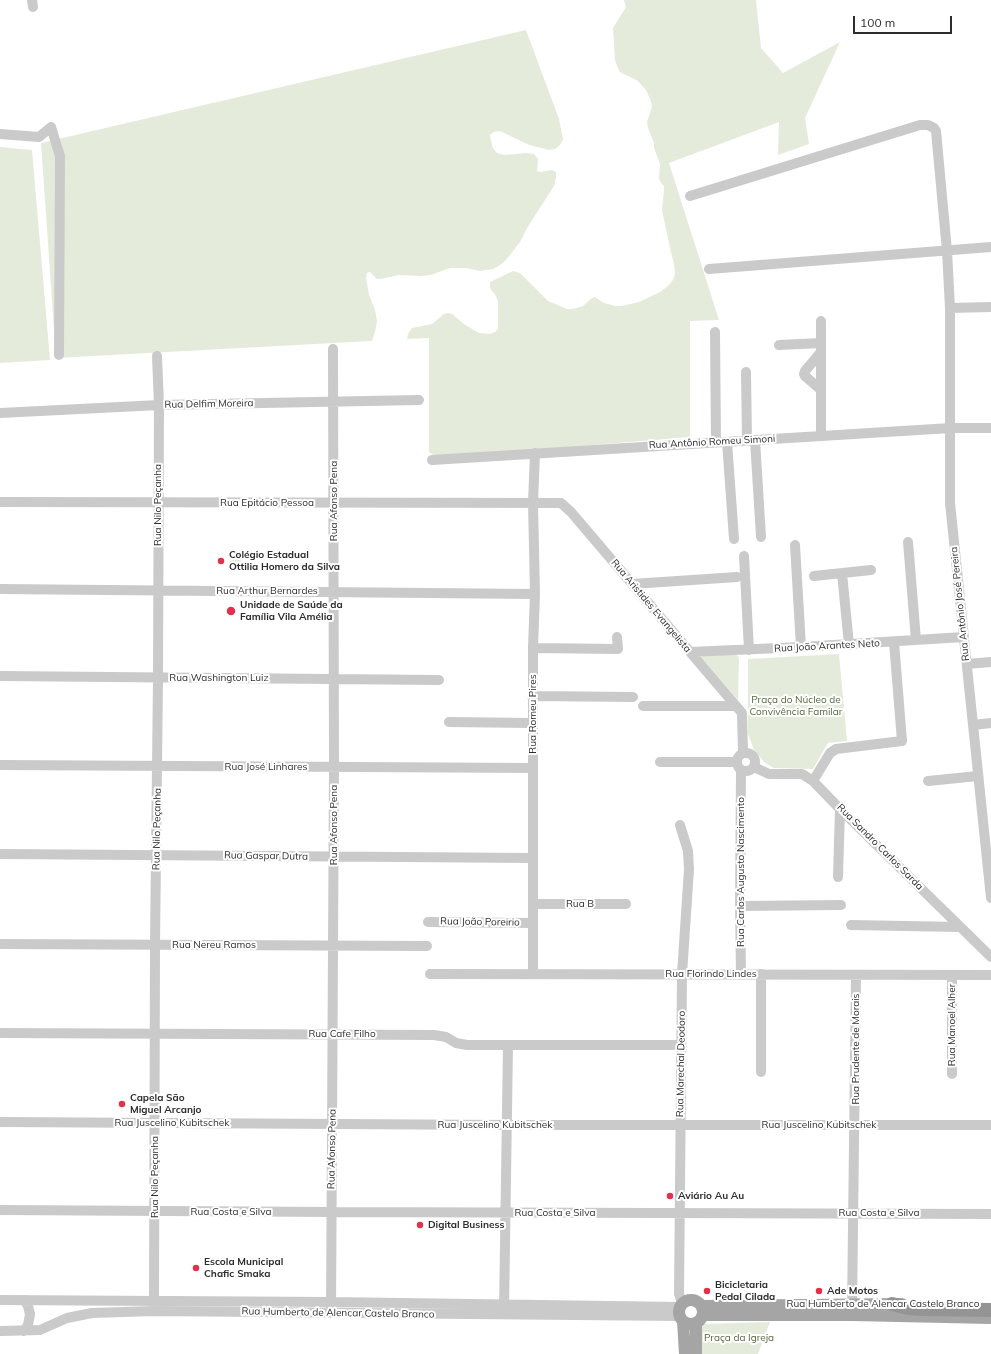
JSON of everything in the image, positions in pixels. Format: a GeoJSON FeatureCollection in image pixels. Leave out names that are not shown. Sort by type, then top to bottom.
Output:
{"type":"FeatureCollection","features":[{"type":"Feature","properties":{"kind":"highway"},"geometry":{"type":"LineString","coordinates":[[892,1304],[908,1308],[923,1309],[991,1310]]}},
{"type":"Feature","properties":{"kind":"main road"},"geometry":{"type":"LineString","coordinates":[[685,1354],[681,1312],[687,1300],[693,1299],[698,1301],[701,1315],[696,1354]]}},
{"type":"Feature","properties":{"kind":"main road","name":"Rua Humberto de Alencar Castelo Branco"},"geometry":{"type":"LineString","coordinates":[[852,1310],[892,1304],[991,1304]]}},
{"type":"Feature","properties":{"kind":"main road","name":"Rua Humberto de Alencar Castelo Branco"},"geometry":{"type":"LineString","coordinates":[[701,1315],[852,1310],[991,1318]]}},
{"type":"Feature","properties":{"kind":"main road"},"geometry":{"type":"LineString","coordinates":[[681,1312],[688,1324],[701,1315]]}},
{"type":"Feature","properties":{"kind":"street","name":"Rua Antônio José Pereira"},"geometry":{"type":"LineString","coordinates":[[690,196],[920,125],[928,125],[936,131],[950,308],[950,503],[978,776],[990,876],[991,898]]}},
{"type":"Feature","properties":{"kind":"street"},"geometry":{"type":"LineString","coordinates":[[0,134],[39,136],[51,127],[60,156],[59,355]]}},
{"type":"Feature","properties":{"kind":"street"},"geometry":{"type":"LineString","coordinates":[[709,269],[991,247]]}},
{"type":"Feature","properties":{"kind":"street"},"geometry":{"type":"LineString","coordinates":[[950,308],[991,307]]}},
{"type":"Feature","properties":{"kind":"street"},"geometry":{"type":"LineString","coordinates":[[821,321],[821,436]]}},
{"type":"Feature","properties":{"kind":"street"},"geometry":{"type":"LineString","coordinates":[[715,332],[716,442]]}},
{"type":"Feature","properties":{"kind":"street"},"geometry":{"type":"LineString","coordinates":[[779,345],[821,347]]}},
{"type":"Feature","properties":{"kind":"street"},"geometry":{"type":"LineString","coordinates":[[821,347],[804,374],[821,390]]}},
{"type":"Feature","properties":{"kind":"street","name":"Rua Afonso Pena"},"geometry":{"type":"LineString","coordinates":[[331,1313],[334,946],[333,349]]}},
{"type":"Feature","properties":{"kind":"street","name":"Rua Nilo Peçanha"},"geometry":{"type":"LineString","coordinates":[[154,1301],[156,1034],[155,945],[158,678],[157,356]]}},
{"type":"Feature","properties":{"kind":"street"},"geometry":{"type":"LineString","coordinates":[[746,372],[761,537]]}},
{"type":"Feature","properties":{"kind":"street","name":"Rua Delfim Moreira"},"geometry":{"type":"LineString","coordinates":[[0,413],[158,405],[418,400]]}},
{"type":"Feature","properties":{"kind":"street","name":"Rua Antônio Romeu Simoni"},"geometry":{"type":"LineString","coordinates":[[432,460],[950,428],[991,428]]}},
{"type":"Feature","properties":{"kind":"street"},"geometry":{"type":"LineString","coordinates":[[727,442],[734,539]]}},
{"type":"Feature","properties":{"kind":"street","name":"Rua Romeu Pires"},"geometry":{"type":"LineString","coordinates":[[533,974],[532,648],[535,594],[533,503],[535,454]]}},
{"type":"Feature","properties":{"kind":"street","name":"Rua Epitácio Pessoa"},"geometry":{"type":"LineString","coordinates":[[0,502],[333,504],[558,503]]}},
{"type":"Feature","properties":{"kind":"street","name":"Rua Aristides Evangelista"},"geometry":{"type":"LineString","coordinates":[[558,503],[564,505],[571,512],[739,709]]}},
{"type":"Feature","properties":{"kind":"street"},"geometry":{"type":"LineString","coordinates":[[908,542],[916,640]]}},
{"type":"Feature","properties":{"kind":"street"},"geometry":{"type":"LineString","coordinates":[[795,545],[801,647]]}},
{"type":"Feature","properties":{"kind":"street"},"geometry":{"type":"LineString","coordinates":[[744,556],[749,650]]}},
{"type":"Feature","properties":{"kind":"street"},"geometry":{"type":"LineString","coordinates":[[814,576],[871,570]]}},
{"type":"Feature","properties":{"kind":"street"},"geometry":{"type":"LineString","coordinates":[[842,573],[849,645]]}},
{"type":"Feature","properties":{"kind":"street"},"geometry":{"type":"LineString","coordinates":[[632,584],[737,577]]}},
{"type":"Feature","properties":{"kind":"street","name":"Rua Arthur Bernardes"},"geometry":{"type":"LineString","coordinates":[[0,589],[535,594]]}},
{"type":"Feature","properties":{"kind":"street"},"geometry":{"type":"LineString","coordinates":[[532,648],[618,649],[617,637]]}},
{"type":"Feature","properties":{"kind":"street","name":"Rua João Arantes Neto"},"geometry":{"type":"LineString","coordinates":[[690,652],[849,645],[964,637]]}},
{"type":"Feature","properties":{"kind":"street"},"geometry":{"type":"LineString","coordinates":[[813,781],[830,753],[836,749],[902,741],[894,642]]}},
{"type":"Feature","properties":{"kind":"street"},"geometry":{"type":"LineString","coordinates":[[967,664],[991,662]]}},
{"type":"Feature","properties":{"kind":"street","name":"Rua Washington Luiz"},"geometry":{"type":"LineString","coordinates":[[0,676],[439,680]]}},
{"type":"Feature","properties":{"kind":"street"},"geometry":{"type":"LineString","coordinates":[[532,696],[632,697]]}},
{"type":"Feature","properties":{"kind":"street"},"geometry":{"type":"LineString","coordinates":[[643,706],[739,709],[743,753]]}},
{"type":"Feature","properties":{"kind":"street"},"geometry":{"type":"LineString","coordinates":[[449,722],[532,724]]}},
{"type":"Feature","properties":{"kind":"street"},"geometry":{"type":"LineString","coordinates":[[973,725],[991,723]]}},
{"type":"Feature","properties":{"kind":"street"},"geometry":{"type":"LineString","coordinates":[[660,762],[739,766],[747,771],[754,767],[756,762],[754,756],[749,753],[743,753],[739,757],[739,766]]}},
{"type":"Feature","properties":{"kind":"street","name":"Rua José Linhares"},"geometry":{"type":"LineString","coordinates":[[0,765],[533,768]]}},
{"type":"Feature","properties":{"kind":"street","name":"Rua Carlos Augusto Nascimento"},"geometry":{"type":"LineString","coordinates":[[739,766],[741,974]]}},
{"type":"Feature","properties":{"kind":"street","name":"Rua Sandro Carlos Sarda"},"geometry":{"type":"LineString","coordinates":[[754,767],[769,774],[802,774],[813,781],[991,957]]}},
{"type":"Feature","properties":{"kind":"street"},"geometry":{"type":"LineString","coordinates":[[928,781],[978,776]]}},
{"type":"Feature","properties":{"kind":"street"},"geometry":{"type":"LineString","coordinates":[[838,877],[840,808]]}},
{"type":"Feature","properties":{"kind":"street","name":"Rua Marechal Deodoro"},"geometry":{"type":"LineString","coordinates":[[680,825],[688,851],[689,869],[682,974],[679,1213],[679,1294],[681,1312]]}},
{"type":"Feature","properties":{"kind":"street","name":"Rua Gaspar Dutra"},"geometry":{"type":"LineString","coordinates":[[0,854],[533,858]]}},
{"type":"Feature","properties":{"kind":"street","name":"Rua B"},"geometry":{"type":"LineString","coordinates":[[533,904],[626,904]]}},
{"type":"Feature","properties":{"kind":"street"},"geometry":{"type":"LineString","coordinates":[[740,906],[841,905]]}},
{"type":"Feature","properties":{"kind":"street","name":"Rua João Poreirio"},"geometry":{"type":"LineString","coordinates":[[428,922],[533,923]]}},
{"type":"Feature","properties":{"kind":"street"},"geometry":{"type":"LineString","coordinates":[[852,925],[960,927]]}},
{"type":"Feature","properties":{"kind":"street","name":"Rua Nereu Ramos"},"geometry":{"type":"LineString","coordinates":[[0,944],[427,946]]}},
{"type":"Feature","properties":{"kind":"street","name":"Rua Florindo Lindes"},"geometry":{"type":"LineString","coordinates":[[430,974],[991,975]]}},
{"type":"Feature","properties":{"kind":"street"},"geometry":{"type":"LineString","coordinates":[[761,974],[761,1072]]}},
{"type":"Feature","properties":{"kind":"street","name":"Rua Prudente de Morais"},"geometry":{"type":"LineString","coordinates":[[852,1310],[856,975]]}},
{"type":"Feature","properties":{"kind":"street","name":"Rua Manoel Alher"},"geometry":{"type":"LineString","coordinates":[[952,975],[952,1074]]}},
{"type":"Feature","properties":{"kind":"street","name":"Rua Cafe Filho"},"geometry":{"type":"LineString","coordinates":[[0,1033],[434,1035],[446,1037],[456,1043],[467,1045],[681,1045]]}},
{"type":"Feature","properties":{"kind":"street"},"geometry":{"type":"LineString","coordinates":[[504,1315],[508,1045]]}},
{"type":"Feature","properties":{"kind":"street","name":"Rua Juscelino Kubitschek"},"geometry":{"type":"LineString","coordinates":[[0,1122],[507,1125],[991,1125]]}},
{"type":"Feature","properties":{"kind":"street","name":"Rua Costa e Silva"},"geometry":{"type":"LineString","coordinates":[[0,1210],[991,1214]]}},
{"type":"Feature","properties":{"kind":"street","name":"Rua Humberto de Alencar Castelo Branco"},"geometry":{"type":"LineString","coordinates":[[0,1300],[504,1304],[681,1312]]}},
{"type":"Feature","properties":{"kind":"street"},"geometry":{"type":"LineString","coordinates":[[24,1300],[28,1306],[30,1317],[28,1325],[24,1331]]}},
{"type":"Feature","properties":{"kind":"street","name":"Rua Humberto de Alencar Castelo Branco"},"geometry":{"type":"LineString","coordinates":[[0,1331],[40,1330],[67,1318],[92,1313],[161,1311],[504,1315],[681,1312]]}},
{"type":"Feature","properties":{"kind":"green space"},"geometry":{"type":"Polygon","coordinates":[[[624,0],[756,0],[761,48],[783,73],[840,42],[805,118],[809,144],[778,155],[779,122],[669,163],[719,320],[690,321],[690,437],[437,458],[429,452],[429,338],[407,339],[412,328],[432,324],[444,314],[448,313],[452,314],[464,324],[479,333],[490,334],[495,332],[498,329],[498,302],[496,296],[490,288],[490,282],[513,271],[520,273],[548,301],[567,309],[583,306],[595,297],[604,303],[615,306],[639,302],[660,292],[673,280],[675,274],[674,264],[662,210],[664,186],[659,179],[660,164],[647,122],[652,107],[651,101],[646,90],[638,81],[620,72],[615,60],[613,28],[626,7],[624,0]]]}},
{"type":"Feature","properties":{"kind":"green space"},"geometry":{"type":"Polygon","coordinates":[[[526,30],[559,119],[563,139],[560,145],[555,149],[549,150],[529,145],[500,131],[494,132],[490,135],[491,141],[493,148],[497,153],[504,155],[526,153],[534,154],[538,159],[537,171],[552,170],[556,172],[554,186],[527,228],[520,242],[506,260],[493,269],[480,271],[466,268],[450,268],[431,275],[399,275],[380,279],[377,279],[370,272],[367,273],[366,278],[369,295],[375,310],[377,321],[372,341],[56,358],[41,143],[526,30]]]}},
{"type":"Feature","properties":{"kind":"green space"},"geometry":{"type":"Polygon","coordinates":[[[0,147],[32,150],[50,360],[0,363],[0,147]]]}},
{"type":"Feature","properties":{"kind":"green space"},"geometry":{"type":"Polygon","coordinates":[[[232,551],[241,551],[240,570],[231,570],[232,551]]]}},
{"type":"Feature","properties":{"kind":"green space"},"geometry":{"type":"Polygon","coordinates":[[[736,654],[739,658],[738,700],[701,657],[736,654]]]}},
{"type":"Feature","properties":{"kind":"green space","name":"Praça do Núcleo de Convivência Familar"},"geometry":{"type":"Polygon","coordinates":[[[839,654],[847,741],[828,743],[813,769],[774,768],[765,763],[754,750],[748,734],[748,659],[839,654]]]}},
{"type":"Feature","properties":{"kind":"green space","name":"Praça da Igreja"},"geometry":{"type":"Polygon","coordinates":[[[770,1322],[758,1354],[697,1354],[699,1324],[770,1322]]]}},
{"type":"Feature","properties":{"kind":"place","name":"Colégio Estadual Ottilia Homero da Silva"},"geometry":{"type":"Point","coordinates":[221,561]}},
{"type":"Feature","properties":{"kind":"place","name":"Unidade de Saúde da Família Vila Amélia"},"geometry":{"type":"Point","coordinates":[231,611]}},
{"type":"Feature","properties":{"kind":"place","name":"Capela São Miguel Arcanjo"},"geometry":{"type":"Point","coordinates":[122,1104]}},
{"type":"Feature","properties":{"kind":"place","name":"Aviário Au Au"},"geometry":{"type":"Point","coordinates":[670,1196]}},
{"type":"Feature","properties":{"kind":"place","name":"Digital Business"},"geometry":{"type":"Point","coordinates":[420,1225]}},
{"type":"Feature","properties":{"kind":"place","name":"Escola Municipal Chafic Smaka"},"geometry":{"type":"Point","coordinates":[196,1268]}},
{"type":"Feature","properties":{"kind":"place","name":"Bicicletaria Pedal Cilada"},"geometry":{"type":"Point","coordinates":[707,1291]}},
{"type":"Feature","properties":{"kind":"place","name":"Ade Motos"},"geometry":{"type":"Point","coordinates":[819,1291]}}]}
